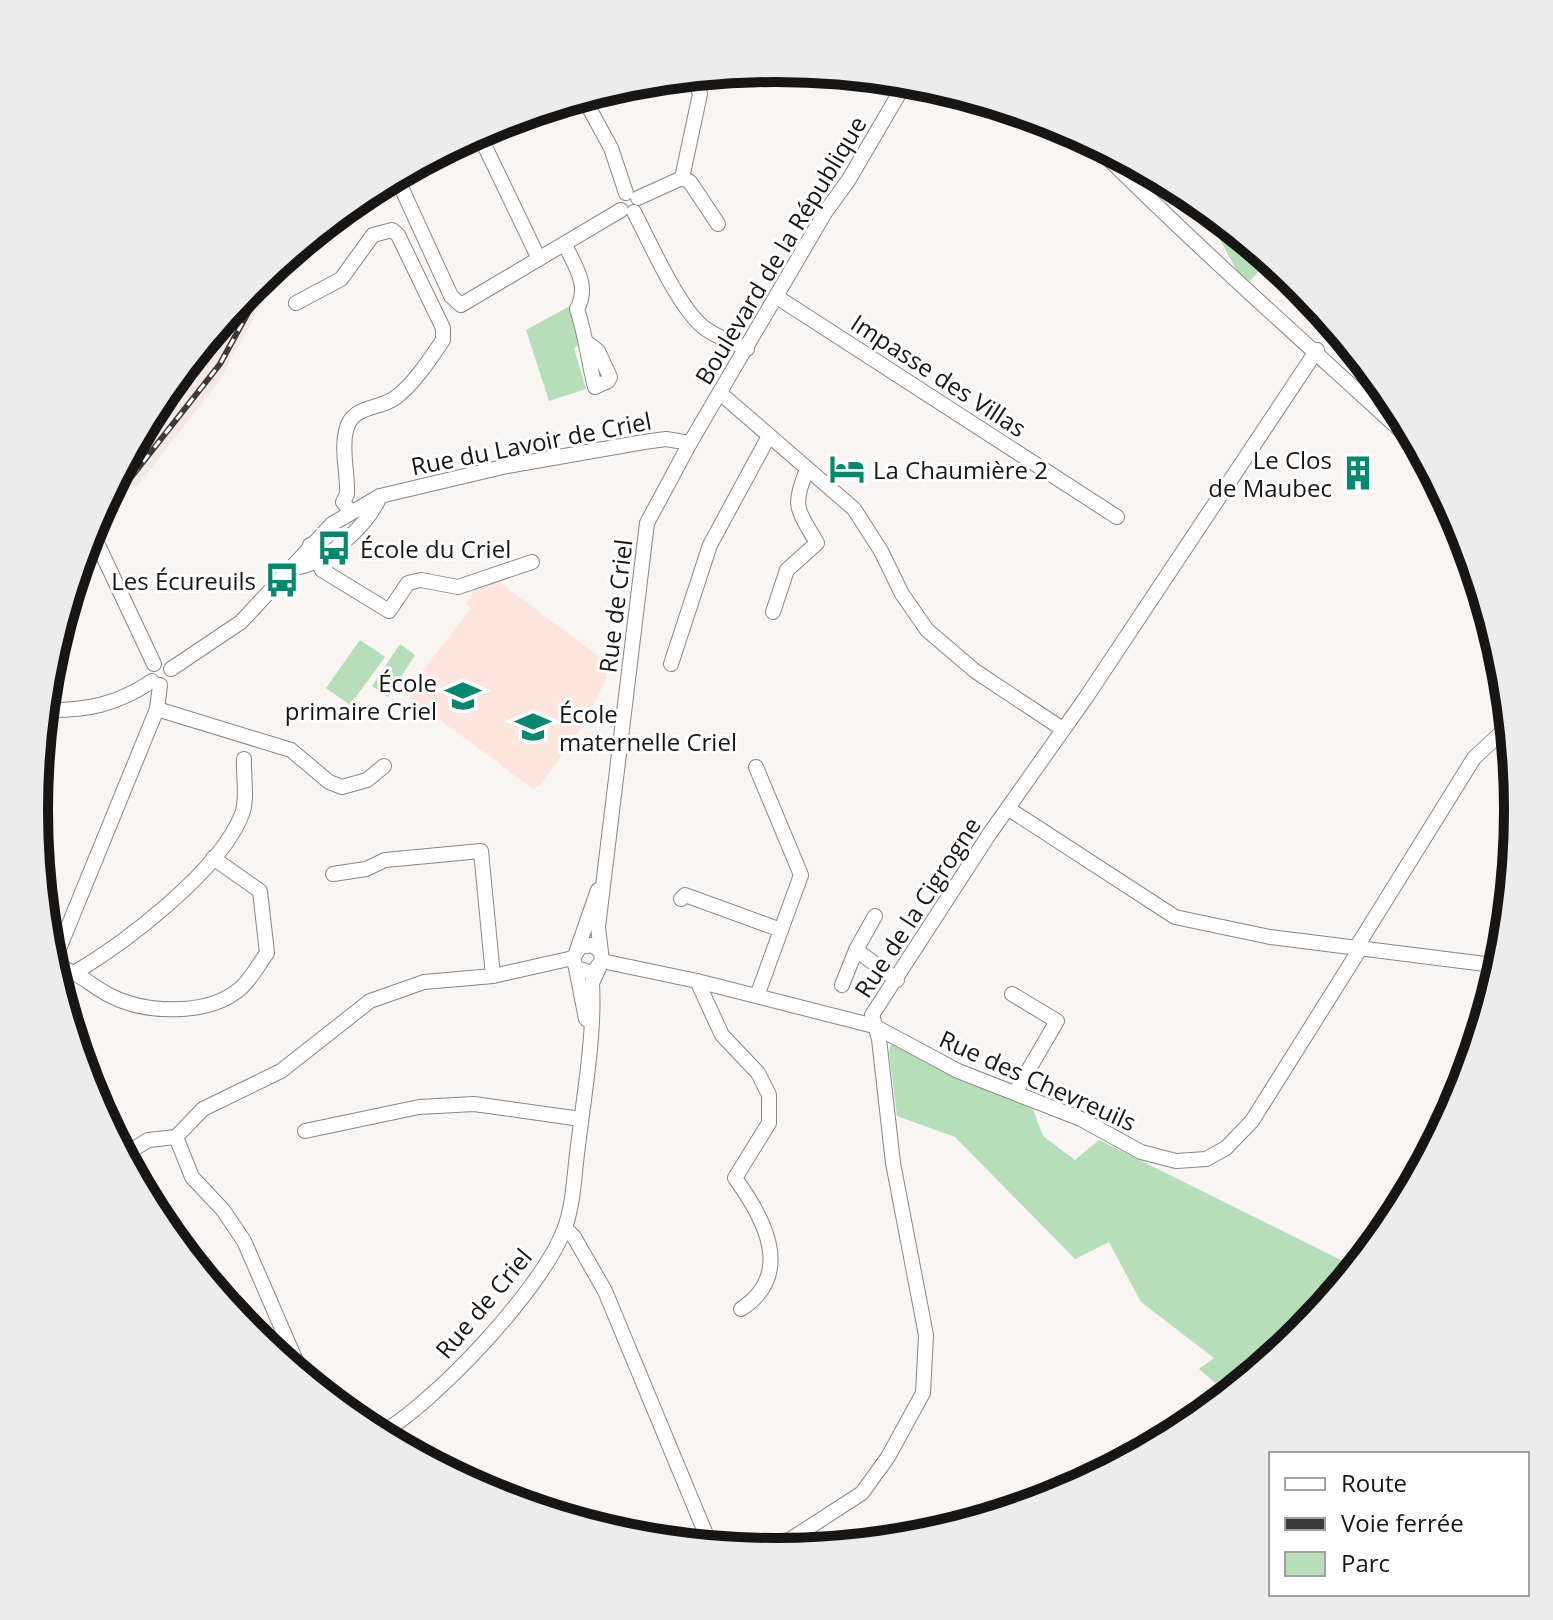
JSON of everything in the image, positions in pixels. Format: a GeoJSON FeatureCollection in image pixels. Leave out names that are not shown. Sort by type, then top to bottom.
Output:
{"type":"FeatureCollection","features":[{"type":"Feature","properties":{"kind":"street"},"geometry":{"type":"LineString","coordinates":[[682,178],[700,94],[697,86]]}},
{"type":"Feature","properties":{"kind":"street","name":"Boulevard de la République"},"geometry":{"type":"LineString","coordinates":[[690,443],[900,92]]}},
{"type":"Feature","properties":{"kind":"street"},"geometry":{"type":"LineString","coordinates":[[588,106],[611,148],[630,204],[668,277],[701,325],[724,340],[747,349]]}},
{"type":"Feature","properties":{"kind":"street"},"geometry":{"type":"LineString","coordinates":[[484,144],[539,259]]}},
{"type":"Feature","properties":{"kind":"street"},"geometry":{"type":"LineString","coordinates":[[1119,167],[1263,305],[1317,350],[1392,421]]}},
{"type":"Feature","properties":{"kind":"street"},"geometry":{"type":"LineString","coordinates":[[401,186],[456,302],[461,305],[630,204],[682,178]]}},
{"type":"Feature","properties":{"kind":"street"},"geometry":{"type":"LineString","coordinates":[[682,178],[690,182],[718,224]]}},
{"type":"Feature","properties":{"kind":"street"},"geometry":{"type":"LineString","coordinates":[[296,303],[341,279],[373,235],[392,230],[398,235],[443,328],[443,340],[403,391],[384,404],[358,411],[350,419],[346,430],[348,482],[343,502],[350,511]]}},
{"type":"Feature","properties":{"kind":"street"},"geometry":{"type":"LineString","coordinates":[[565,245],[582,282],[582,300],[577,309],[589,344]]}},
{"type":"Feature","properties":{"kind":"street","name":"Impasse des Villas"},"geometry":{"type":"LineString","coordinates":[[777,297],[1117,517]]}},
{"type":"Feature","properties":{"kind":"street","name":"Rue de la Cigrogne"},"geometry":{"type":"LineString","coordinates":[[793,1538],[862,1493],[888,1457],[923,1393],[926,1335],[893,1163],[879,1039],[872,1015],[1061,728],[1085,699],[1317,350]]}},
{"type":"Feature","properties":{"kind":"street"},"geometry":{"type":"LineString","coordinates":[[720,393],[854,509],[881,551],[902,594],[927,630],[975,671],[1061,728]]}},
{"type":"Feature","properties":{"kind":"street"},"geometry":{"type":"LineString","coordinates":[[671,664],[710,545],[769,436]]}},
{"type":"Feature","properties":{"kind":"street","name":"Rue du Lavoir de Criel"},"geometry":{"type":"LineString","coordinates":[[171,669],[241,622],[293,568],[310,545],[350,511],[380,496],[507,466],[644,442],[666,439],[690,443]]}},
{"type":"Feature","properties":{"kind":"street","name":"Rue de Criel"},"geometry":{"type":"LineString","coordinates":[[391,1428],[428,1400],[538,1278],[565,1228],[581,1119],[592,983],[600,959],[604,879],[647,523],[690,443]]}},
{"type":"Feature","properties":{"kind":"street"},"geometry":{"type":"LineString","coordinates":[[773,612],[787,570],[817,543],[796,506],[807,470]]}},
{"type":"Feature","properties":{"kind":"street","name":"Rue du Lavoir de Criel"},"geometry":{"type":"LineString","coordinates":[[293,568],[320,560],[372,515],[380,496]]}},
{"type":"Feature","properties":{"kind":"street"},"geometry":{"type":"LineString","coordinates":[[98,545],[154,664]]}},
{"type":"Feature","properties":{"kind":"street"},"geometry":{"type":"LineString","coordinates":[[310,545],[320,560],[322,570],[389,611],[408,583],[421,580],[458,587],[532,562]]}},
{"type":"Feature","properties":{"kind":"street"},"geometry":{"type":"LineString","coordinates":[[55,710],[83,711],[113,703],[156,683],[170,680],[171,669],[163,663],[154,664]]}},
{"type":"Feature","properties":{"kind":"street"},"geometry":{"type":"LineString","coordinates":[[61,945],[157,709],[156,683],[149,672],[154,664]]}},
{"type":"Feature","properties":{"kind":"street"},"geometry":{"type":"LineString","coordinates":[[157,709],[291,750],[329,782],[342,787],[367,780],[384,766]]}},
{"type":"Feature","properties":{"kind":"street","name":"Rue des Chevreuils"},"geometry":{"type":"LineString","coordinates":[[600,959],[874,1026],[958,1071],[1081,1119],[1141,1152],[1176,1161],[1206,1159],[1226,1148],[1252,1121],[1474,758],[1501,733]]}},
{"type":"Feature","properties":{"kind":"street"},"geometry":{"type":"LineString","coordinates":[[74,973],[135,934],[230,838],[244,811],[244,759]]}},
{"type":"Feature","properties":{"kind":"street"},"geometry":{"type":"LineString","coordinates":[[756,767],[801,875],[757,996]]}},
{"type":"Feature","properties":{"kind":"street"},"geometry":{"type":"LineString","coordinates":[[1009,809],[1175,917],[1270,937],[1488,964]]}},
{"type":"Feature","properties":{"kind":"street"},"geometry":{"type":"LineString","coordinates":[[333,874],[366,869],[385,860],[481,851],[493,976]]}},
{"type":"Feature","properties":{"kind":"street"},"geometry":{"type":"LineString","coordinates":[[66,970],[113,997],[149,1006],[185,1008],[217,1004],[242,987],[267,953],[260,891],[213,858]]}},
{"type":"Feature","properties":{"kind":"street","name":"Rue de Criel"},"geometry":{"type":"LineString","coordinates":[[589,1026],[575,959],[604,879]]}},
{"type":"Feature","properties":{"kind":"street"},"geometry":{"type":"LineString","coordinates":[[681,899],[685,895],[781,930]]}},
{"type":"Feature","properties":{"kind":"street"},"geometry":{"type":"LineString","coordinates":[[842,985],[856,950],[875,916]]}},
{"type":"Feature","properties":{"kind":"street"},"geometry":{"type":"LineString","coordinates":[[133,1150],[148,1140],[176,1137],[203,1109],[281,1071],[370,1001],[424,982],[493,976],[575,959],[588,945],[600,959],[588,973],[575,959]]}},
{"type":"Feature","properties":{"kind":"street"},"geometry":{"type":"LineString","coordinates":[[856,950],[897,980]]}},
{"type":"Feature","properties":{"kind":"street"},"geometry":{"type":"LineString","coordinates":[[697,981],[722,1035],[758,1073],[769,1095],[769,1123],[735,1178],[758,1210],[771,1249],[768,1280],[741,1309]]}},
{"type":"Feature","properties":{"kind":"street"},"geometry":{"type":"LineString","coordinates":[[1012,994],[1057,1021],[1015,1093]]}},
{"type":"Feature","properties":{"kind":"street"},"geometry":{"type":"LineString","coordinates":[[305,1131],[419,1107],[474,1104],[581,1119]]}},
{"type":"Feature","properties":{"kind":"street"},"geometry":{"type":"LineString","coordinates":[[176,1137],[192,1177],[223,1210],[250,1252],[294,1356]]}},
{"type":"Feature","properties":{"kind":"street"},"geometry":{"type":"LineString","coordinates":[[565,1228],[605,1291],[706,1535]]}},
{"type":"Feature","properties":{"kind":"shaded area"},"geometry":{"type":"Polygon","coordinates":[[[273,284],[219,381],[135,489],[127,482],[171,405],[229,330],[273,284]]]}},
{"type":"Feature","properties":{"kind":"shaded area"},"geometry":{"type":"Polygon","coordinates":[[[495,579],[606,662],[606,679],[585,723],[541,784],[533,789],[405,694],[471,608],[466,603],[478,585],[495,579]]]}},
{"type":"Feature","properties":{"kind":"green space"},"geometry":{"type":"Polygon","coordinates":[[[1213,227],[1262,267],[1245,286],[1213,227]]]}},
{"type":"Feature","properties":{"kind":"green space"},"geometry":{"type":"Polygon","coordinates":[[[570,306],[583,343],[574,348],[586,389],[549,401],[526,330],[570,306]]]}},
{"type":"Feature","properties":{"kind":"green space"},"geometry":{"type":"Polygon","coordinates":[[[360,640],[385,657],[350,705],[326,688],[360,640]]]}},
{"type":"Feature","properties":{"kind":"green space"},"geometry":{"type":"Polygon","coordinates":[[[400,644],[415,655],[388,697],[372,686],[400,644]]]}},
{"type":"Feature","properties":{"kind":"green space"},"geometry":{"type":"Polygon","coordinates":[[[891,1044],[1032,1107],[1043,1136],[1075,1160],[1099,1140],[1346,1263],[1292,1325],[1220,1388],[1199,1369],[1214,1358],[1141,1302],[1109,1242],[1075,1259],[955,1137],[897,1116],[889,1052],[891,1044]]]}},
{"type":"Feature","properties":{"kind":"green space"},"geometry":{"type":"Polygon","coordinates":[[[1450,1090],[1421,1149],[1442,1091],[1450,1090]]]}},
{"type":"Feature","properties":{"kind":"railway"},"geometry":{"type":"LineString","coordinates":[[132,476],[220,364],[253,304]]}},
{"type":"Feature","properties":{"kind":"place","name":"La Chaumière 2"},"geometry":{"type":"Point","coordinates":[847,469]}},
{"type":"Feature","properties":{"kind":"place","name":"Le Clos de Maubec"},"geometry":{"type":"Point","coordinates":[1358,473]}},
{"type":"Feature","properties":{"kind":"place","name":"École du Criel"},"geometry":{"type":"Point","coordinates":[334,548]}},
{"type":"Feature","properties":{"kind":"place","name":"Les Écureuils"},"geometry":{"type":"Point","coordinates":[282,580]}},
{"type":"Feature","properties":{"kind":"place","name":"École primaire Criel"},"geometry":{"type":"Point","coordinates":[463,696]}},
{"type":"Feature","properties":{"kind":"place","name":"École maternelle Criel"},"geometry":{"type":"Point","coordinates":[533,727]}}]}
